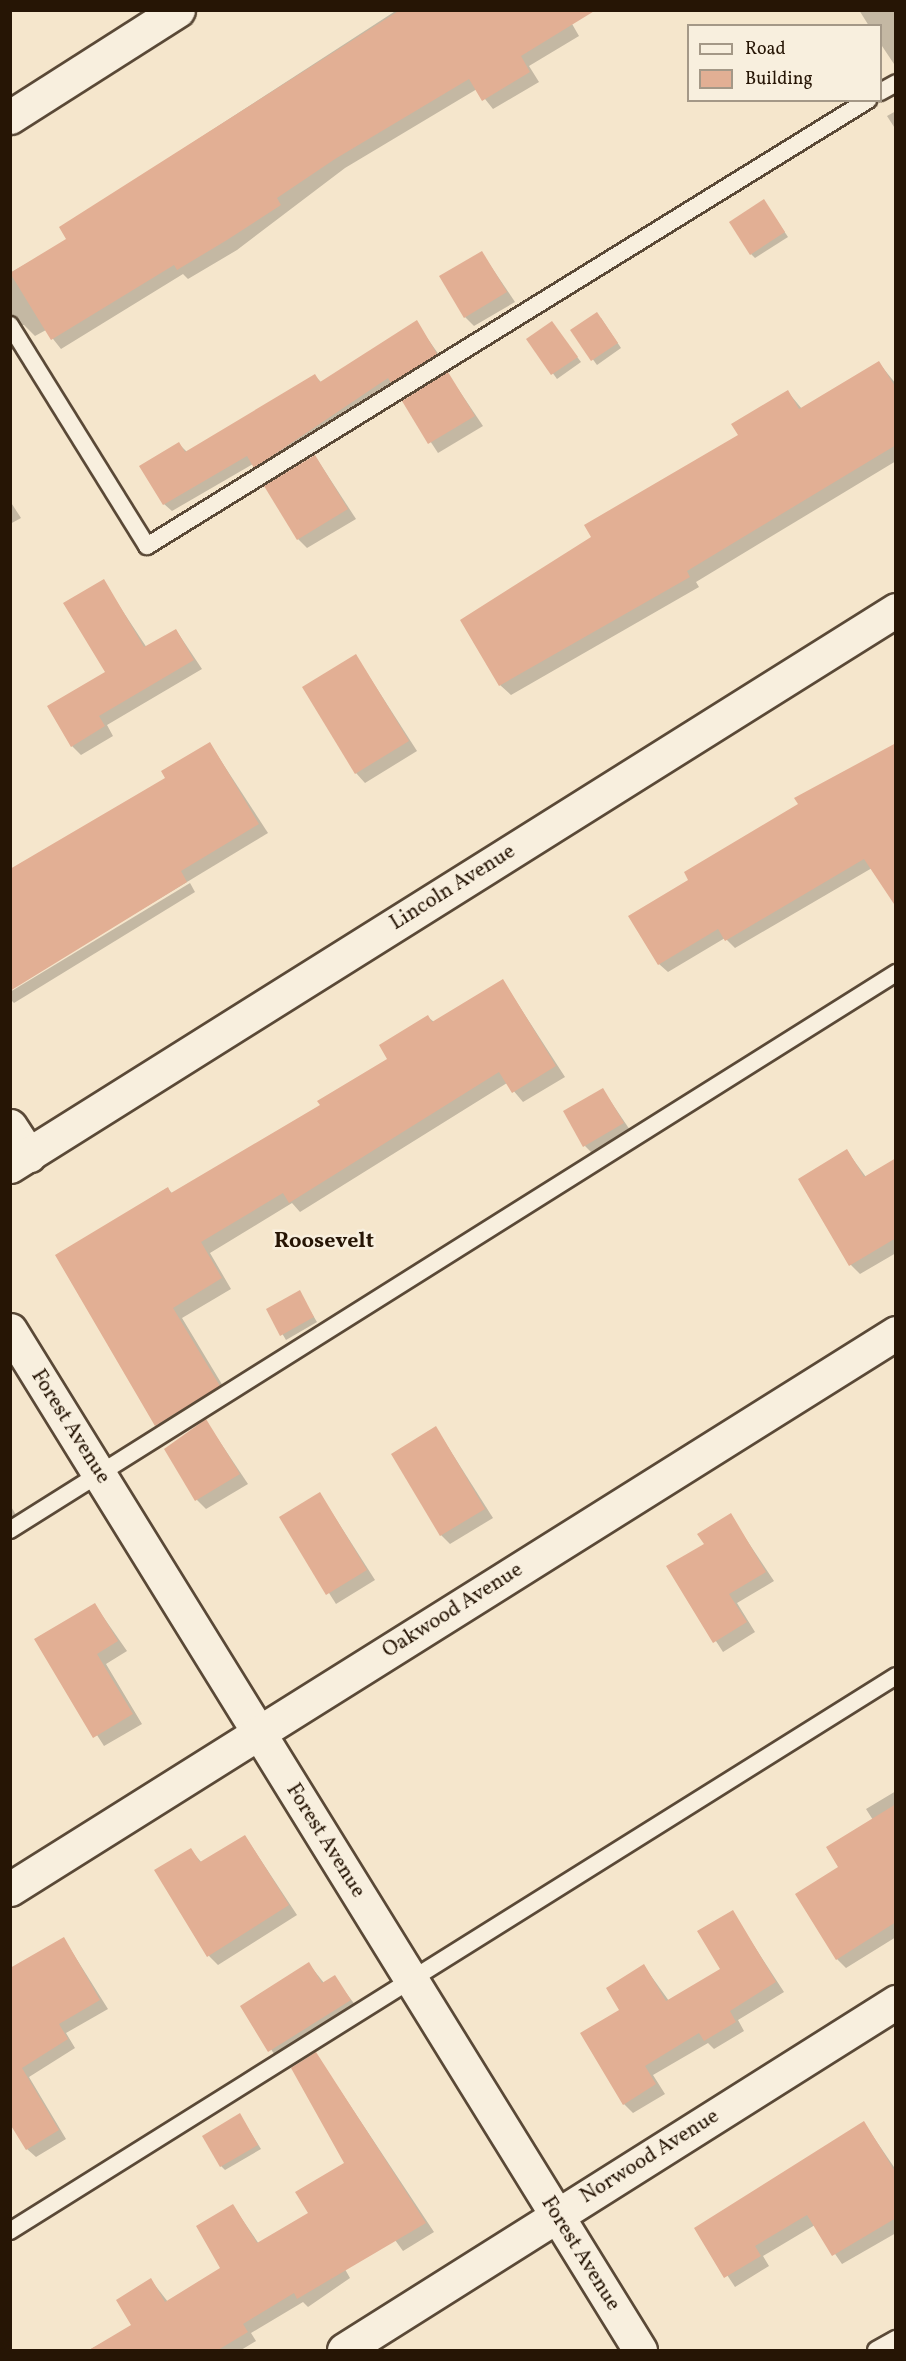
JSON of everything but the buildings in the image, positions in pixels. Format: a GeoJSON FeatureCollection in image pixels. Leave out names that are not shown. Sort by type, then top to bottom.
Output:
{"type":"FeatureCollection","features":[{"type":"Feature","properties":{"kind":"street"},"geometry":{"type":"LineString","coordinates":[[10,117],[178,10]]}},
{"type":"Feature","properties":{"kind":"street","name":"Lincoln Avenue"},"geometry":{"type":"LineString","coordinates":[[20,1160],[896,610]]}},
{"type":"Feature","properties":{"kind":"street"},"geometry":{"type":"LineString","coordinates":[[10,1126],[20,1160]]}},
{"type":"Feature","properties":{"kind":"street","name":"Forest Avenue"},"geometry":{"type":"LineString","coordinates":[[10,1330],[640,2350]]}},
{"type":"Feature","properties":{"kind":"street","name":"Oakwood Avenue"},"geometry":{"type":"LineString","coordinates":[[10,1890],[896,1333]]}},
{"type":"Feature","properties":{"kind":"street","name":"Norwood Avenue"},"geometry":{"type":"LineString","coordinates":[[344,2350],[896,2002]]}},
{"type":"Feature","properties":{"kind":"lane"},"geometry":{"type":"LineString","coordinates":[[882,91],[896,83]]}},
{"type":"Feature","properties":{"kind":"lane"},"geometry":{"type":"LineString","coordinates":[[10,326],[147,546],[865,102]]}},
{"type":"Feature","properties":{"kind":"lane"},"geometry":{"type":"LineString","coordinates":[[10,1530],[896,973]]}},
{"type":"Feature","properties":{"kind":"lane"},"geometry":{"type":"LineString","coordinates":[[10,2231],[896,1676]]}},
{"type":"Feature","properties":{"kind":"lane"},"geometry":{"type":"LineString","coordinates":[[876,2350],[896,2339]]}},
{"type":"Feature","properties":{"kind":"district","name":"Roosevelt"},"geometry":{"type":"Point","coordinates":[324,1242]}}]}
